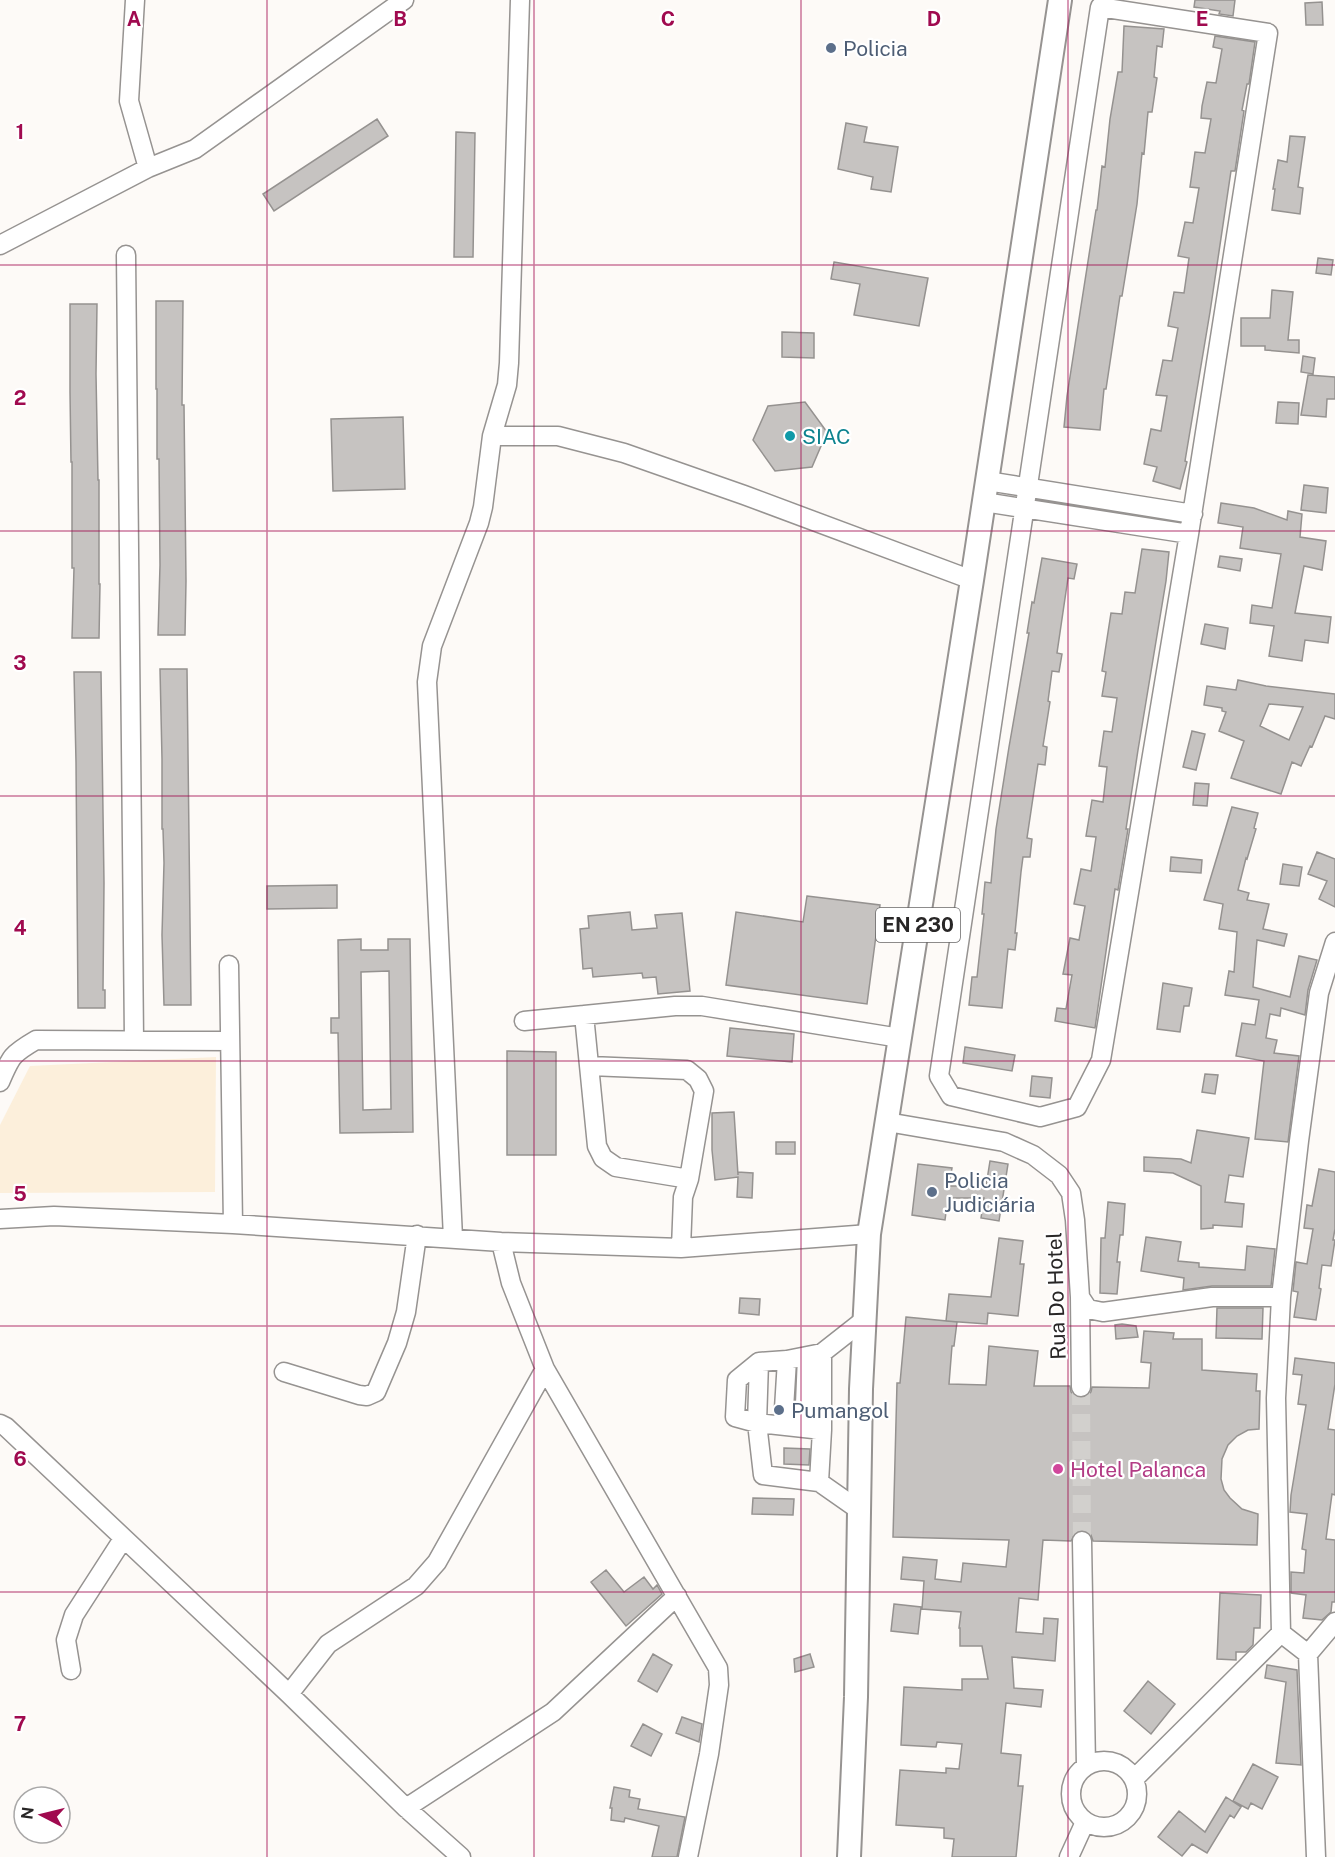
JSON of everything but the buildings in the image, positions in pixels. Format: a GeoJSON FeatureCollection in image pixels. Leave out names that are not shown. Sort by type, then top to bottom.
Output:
{"type":"FeatureCollection","features":[{"type":"Feature","properties":{"kind":"main road","name":"EN 230"},"geometry":{"type":"LineString","coordinates":[[849,1857],[855,1709],[861,1389],[869,1234],[986,492],[1060,0]]}},
{"type":"Feature","properties":{"kind":"street"},"geometry":{"type":"LineString","coordinates":[[135,0],[129,101],[148,168]]}},
{"type":"Feature","properties":{"kind":"street"},"geometry":{"type":"LineString","coordinates":[[0,245],[148,168],[195,149],[404,0]]}},
{"type":"Feature","properties":{"kind":"street"},"geometry":{"type":"LineString","coordinates":[[453,1238],[427,682],[432,646],[479,523],[492,436],[507,385],[520,0]]}},
{"type":"Feature","properties":{"kind":"street"},"geometry":{"type":"LineString","coordinates":[[1100,7],[1268,33],[1189,534],[1101,1060],[1077,1107],[1040,1117],[951,1096],[939,1076],[1024,508],[1100,7]]}},
{"type":"Feature","properties":{"kind":"street"},"geometry":{"type":"LineString","coordinates":[[126,255],[134,1040]]}},
{"type":"Feature","properties":{"kind":"street"},"geometry":{"type":"LineString","coordinates":[[492,436],[558,436],[624,453],[972,580]]}},
{"type":"Feature","properties":{"kind":"street"},"geometry":{"type":"LineString","coordinates":[[986,492],[1028,488],[1192,514]]}},
{"type":"Feature","properties":{"kind":"street"},"geometry":{"type":"LineString","coordinates":[[986,492],[1024,508],[1189,534]]}},
{"type":"Feature","properties":{"kind":"street"},"geometry":{"type":"LineString","coordinates":[[1134,1779],[1281,1633],[1276,1398],[1281,1297],[1319,993],[1335,942]]}},
{"type":"Feature","properties":{"kind":"street"},"geometry":{"type":"LineString","coordinates":[[229,965],[233,1224]]}},
{"type":"Feature","properties":{"kind":"street"},"geometry":{"type":"LineString","coordinates":[[524,1021],[675,1006],[702,1006],[900,1038]]}},
{"type":"Feature","properties":{"kind":"street"},"geometry":{"type":"LineString","coordinates":[[584,1015],[597,1146],[603,1158],[616,1167],[689,1179]]}},
{"type":"Feature","properties":{"kind":"street"},"geometry":{"type":"LineString","coordinates":[[0,1082],[11,1058],[36,1040],[230,1041]]}},
{"type":"Feature","properties":{"kind":"street"},"geometry":{"type":"LineString","coordinates":[[590,1066],[687,1070],[698,1079],[704,1091],[689,1179],[683,1197],[681,1248]]}},
{"type":"Feature","properties":{"kind":"street","name":"Rua Do Hotel"},"geometry":{"type":"LineString","coordinates":[[887,1122],[1004,1142],[1033,1155],[1059,1175],[1071,1193],[1075,1220],[1082,1387]]}},
{"type":"Feature","properties":{"kind":"street"},"geometry":{"type":"LineString","coordinates":[[0,1219],[54,1216],[233,1224],[501,1242],[681,1248],[869,1234]]}},
{"type":"Feature","properties":{"kind":"street"},"geometry":{"type":"LineString","coordinates":[[284,1372],[358,1395],[367,1396],[376,1392],[397,1343],[406,1312],[417,1235]]}},
{"type":"Feature","properties":{"kind":"street"},"geometry":{"type":"LineString","coordinates":[[501,1242],[511,1283],[545,1369],[718,1668],[719,1685],[710,1754],[688,1857]]}},
{"type":"Feature","properties":{"kind":"street"},"geometry":{"type":"LineString","coordinates":[[1080,1297],[1088,1309],[1103,1312],[1212,1298],[1281,1297]]}},
{"type":"Feature","properties":{"kind":"street"},"geometry":{"type":"LineString","coordinates":[[813,1429],[758,1423],[735,1417],[737,1380],[759,1362],[814,1355],[864,1320]]}},
{"type":"Feature","properties":{"kind":"street"},"geometry":{"type":"LineString","coordinates":[[814,1355],[813,1429],[819,1482]]}},
{"type":"Feature","properties":{"kind":"street"},"geometry":{"type":"LineString","coordinates":[[783,1425],[787,1360]]}},
{"type":"Feature","properties":{"kind":"street"},"geometry":{"type":"LineString","coordinates":[[289,1694],[328,1644],[416,1586],[437,1562],[545,1369]]}},
{"type":"Feature","properties":{"kind":"street"},"geometry":{"type":"LineString","coordinates":[[758,1423],[763,1475],[819,1482],[859,1510]]}},
{"type":"Feature","properties":{"kind":"street"},"geometry":{"type":"LineString","coordinates":[[0,1424],[6,1427],[289,1694],[406,1808],[461,1857]]}},
{"type":"Feature","properties":{"kind":"street"},"geometry":{"type":"LineString","coordinates":[[71,1670],[66,1640],[74,1615],[123,1539]]}},
{"type":"Feature","properties":{"kind":"street"},"geometry":{"type":"LineString","coordinates":[[1082,1541],[1086,1766]]}},
{"type":"Feature","properties":{"kind":"street"},"geometry":{"type":"LineString","coordinates":[[406,1808],[553,1712],[676,1596]]}},
{"type":"Feature","properties":{"kind":"street"},"geometry":{"type":"LineString","coordinates":[[1316,1857],[1308,1654],[1335,1622]]}},
{"type":"Feature","properties":{"kind":"street"},"geometry":{"type":"LineString","coordinates":[[1281,1633],[1308,1654]]}},
{"type":"Feature","properties":{"kind":"street"},"geometry":{"type":"LineString","coordinates":[[1109,1761],[1124,1767],[1134,1779],[1138,1795],[1134,1811],[1115,1826],[1100,1828],[1084,1822],[1074,1809],[1071,1794],[1075,1778],[1086,1766],[1109,1761]]}},
{"type":"Feature","properties":{"kind":"street"},"geometry":{"type":"LineString","coordinates":[[1070,1857],[1084,1822]]}},
{"type":"Feature","properties":{"kind":"shaded area"},"geometry":{"type":"Polygon","coordinates":[[[216,1057],[215,1192],[0,1193],[0,1125],[30,1066],[216,1057]]]}},
{"type":"Feature","properties":{"kind":"tunnel"},"geometry":{"type":"LineString","coordinates":[[1081,1387],[1082,1541]]}},
{"type":"Feature","properties":{"kind":"place","name":"Policia"},"geometry":{"type":"Point","coordinates":[831,48]}},
{"type":"Feature","properties":{"kind":"place","name":"SIAC"},"geometry":{"type":"Point","coordinates":[790,436]}},
{"type":"Feature","properties":{"kind":"place","name":"Policia Judiciária"},"geometry":{"type":"Point","coordinates":[932,1192]}},
{"type":"Feature","properties":{"kind":"place","name":"Pumangol"},"geometry":{"type":"Point","coordinates":[779,1410]}},
{"type":"Feature","properties":{"kind":"place","name":"Hotel Palanca"},"geometry":{"type":"Point","coordinates":[1058,1469]}}]}
